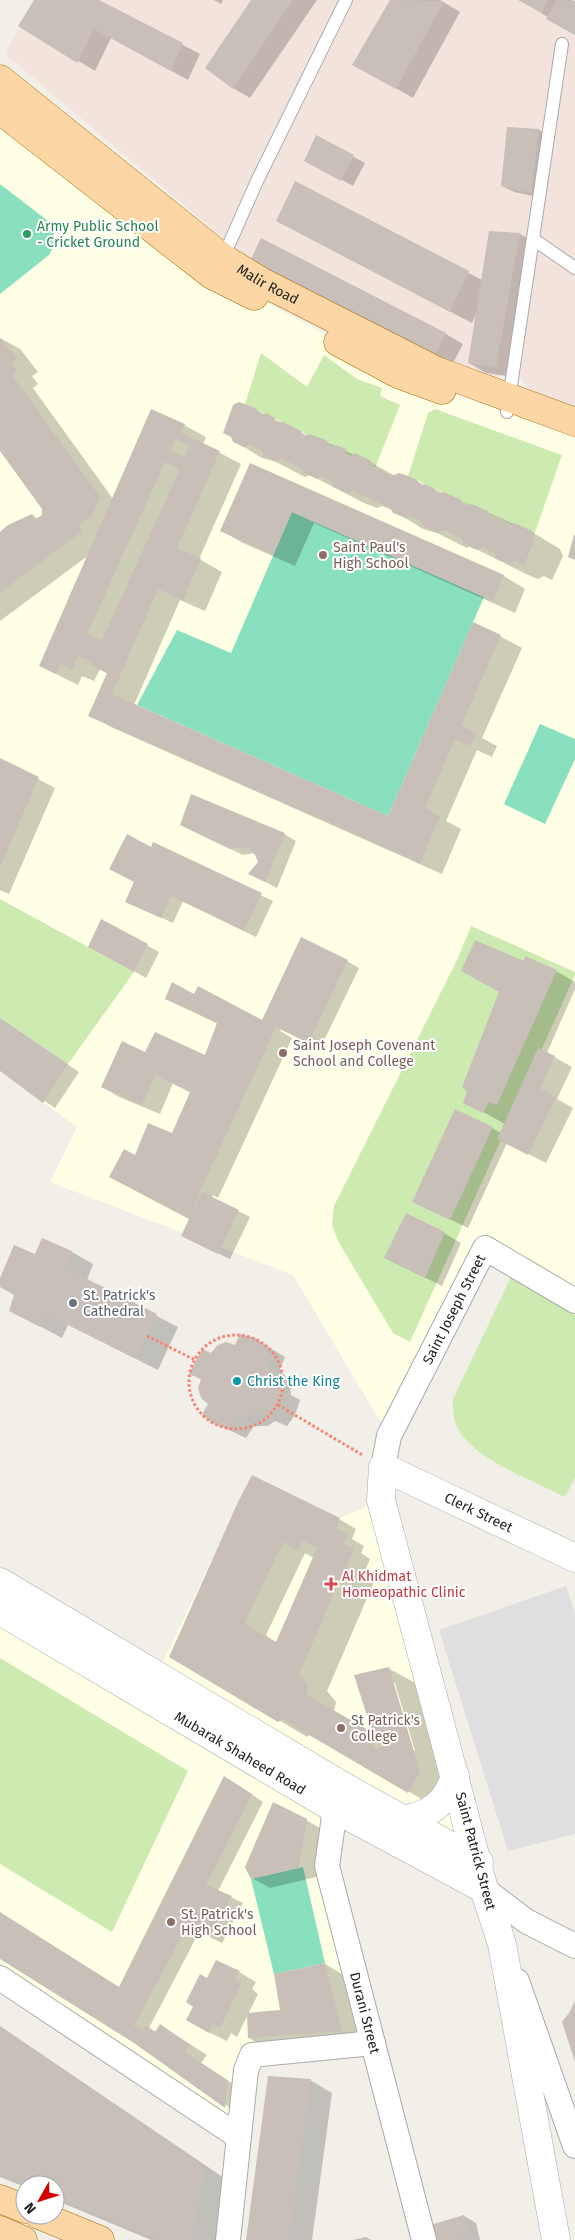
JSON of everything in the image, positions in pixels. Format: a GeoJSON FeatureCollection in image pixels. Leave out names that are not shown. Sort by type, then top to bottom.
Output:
{"type":"FeatureCollection","features":[{"type":"Feature","properties":{"kind":"main road","name":"Malir Road"},"geometry":{"type":"LineString","coordinates":[[0,79],[223,258],[262,282],[403,354],[575,437]]}},
{"type":"Feature","properties":{"kind":"main road","name":"Malir Road"},"geometry":{"type":"LineString","coordinates":[[0,110],[212,275],[398,374],[575,422]]}},
{"type":"Feature","properties":{"kind":"main road"},"geometry":{"type":"LineString","coordinates":[[0,2199],[15,2205]]}},
{"type":"Feature","properties":{"kind":"main road"},"geometry":{"type":"LineString","coordinates":[[63,2225],[100,2240]]}},
{"type":"Feature","properties":{"kind":"main road"},"geometry":{"type":"LineString","coordinates":[[0,2230],[23,2240]]}},
{"type":"Feature","properties":{"kind":"street","name":"Saint Joseph Street"},"geometry":{"type":"LineString","coordinates":[[383,1467],[389,1436],[485,1248],[575,1301]]}},
{"type":"Feature","properties":{"kind":"street","name":"Clerk Street"},"geometry":{"type":"LineString","coordinates":[[383,1467],[575,1558]]}},
{"type":"Feature","properties":{"kind":"street","name":"Saint Patrick Street"},"geometry":{"type":"LineString","coordinates":[[383,1467],[381,1500],[484,1889],[502,1944],[556,2240]]}},
{"type":"Feature","properties":{"kind":"street","name":"Mubarak Shaheed Road"},"geometry":{"type":"LineString","coordinates":[[0,1582],[484,1889]]}},
{"type":"Feature","properties":{"kind":"street","name":"Mubarak Shaheed Road"},"geometry":{"type":"LineString","coordinates":[[0,1611],[339,1797],[405,1819],[478,1862]]}},
{"type":"Feature","properties":{"kind":"street"},"geometry":{"type":"LineString","coordinates":[[405,1819],[428,1814],[438,1806],[452,1788],[455,1776]]}},
{"type":"Feature","properties":{"kind":"street","name":"Durani Street"},"geometry":{"type":"LineString","coordinates":[[339,1797],[327,1866],[424,2240]]}},
{"type":"Feature","properties":{"kind":"street"},"geometry":{"type":"LineString","coordinates":[[484,1889],[526,1921],[571,1937]]}},
{"type":"Feature","properties":{"kind":"street"},"geometry":{"type":"LineString","coordinates":[[502,1944],[522,1991],[575,2146]]}},
{"type":"Feature","properties":{"kind":"street"},"geometry":{"type":"LineString","coordinates":[[0,1978],[239,2137]]}},
{"type":"Feature","properties":{"kind":"street"},"geometry":{"type":"LineString","coordinates":[[228,2240],[246,2070],[252,2054],[373,2043]]}},
{"type":"Feature","properties":{"kind":"lane"},"geometry":{"type":"LineString","coordinates":[[223,258],[257,181],[346,0]]}},
{"type":"Feature","properties":{"kind":"lane"},"geometry":{"type":"LineString","coordinates":[[508,404],[562,44]]}},
{"type":"Feature","properties":{"kind":"lane"},"geometry":{"type":"LineString","coordinates":[[533,239],[575,268]]}},
{"type":"Feature","properties":{"kind":"path"},"geometry":{"type":"LineString","coordinates":[[240,1334],[255,1338],[268,1346],[278,1359],[283,1373],[284,1389],[278,1405],[269,1417],[257,1425],[235,1429],[214,1424],[202,1415],[191,1396],[189,1374],[194,1360],[202,1349],[213,1340],[226,1335],[240,1334]]}},
{"type":"Feature","properties":{"kind":"path"},"geometry":{"type":"LineString","coordinates":[[146,1336],[196,1360]]}},
{"type":"Feature","properties":{"kind":"path"},"geometry":{"type":"LineString","coordinates":[[278,1405],[383,1467]]}},
{"type":"Feature","properties":{"kind":"shaded area"},"geometry":{"type":"Polygon","coordinates":[[[35,0],[575,0],[575,408],[531,393],[519,375],[504,372],[501,377],[472,373],[250,261],[5,54],[35,0]]]}},
{"type":"Feature","properties":{"kind":"shaded area"},"geometry":{"type":"Polygon","coordinates":[[[0,109],[264,301],[398,374],[575,437],[575,1301],[478,1245],[389,1436],[293,1275],[50,1182],[77,1127],[0,1071],[0,109]]]}},
{"type":"Feature","properties":{"kind":"shaded area","name":"St Patrick's College"},"geometry":{"type":"Polygon","coordinates":[[[252,1475],[340,1518],[381,1500],[484,1889],[155,1679],[252,1475]]]}},
{"type":"Feature","properties":{"kind":"shaded area"},"geometry":{"type":"Polygon","coordinates":[[[566,1586],[575,1613],[575,1834],[508,1851],[439,1630],[566,1586]]]}},
{"type":"Feature","properties":{"kind":"shaded area","name":"St. Patrick's High School"},"geometry":{"type":"Polygon","coordinates":[[[0,1611],[335,1809],[327,1866],[373,2043],[252,2055],[239,2137],[0,1978],[0,1611]]]}},
{"type":"Feature","properties":{"kind":"green space","name":"Army Public School - Cricket Ground"},"geometry":{"type":"Polygon","coordinates":[[[0,184],[52,224],[55,243],[49,255],[0,294],[0,184]]]}},
{"type":"Feature","properties":{"kind":"green space"},"geometry":{"type":"Polygon","coordinates":[[[261,353],[307,387],[324,355],[357,379],[382,388],[380,396],[400,405],[375,468],[245,404],[261,353]]]}},
{"type":"Feature","properties":{"kind":"green space"},"geometry":{"type":"Polygon","coordinates":[[[435,409],[562,455],[534,535],[408,476],[428,413],[435,409]]]}},
{"type":"Feature","properties":{"kind":"green space"},"geometry":{"type":"Polygon","coordinates":[[[292,512],[484,597],[388,816],[137,705],[177,630],[231,653],[292,512]]]}},
{"type":"Feature","properties":{"kind":"green space"},"geometry":{"type":"Polygon","coordinates":[[[540,724],[575,739],[575,759],[545,824],[504,804],[540,724]]]}},
{"type":"Feature","properties":{"kind":"green space"},"geometry":{"type":"Polygon","coordinates":[[[0,899],[134,972],[68,1064],[0,1018],[0,899]]]}},
{"type":"Feature","properties":{"kind":"green space"},"geometry":{"type":"Polygon","coordinates":[[[471,926],[575,972],[575,975],[410,1342],[393,1333],[338,1241],[332,1225],[334,1206],[458,958],[471,926]]]}},
{"type":"Feature","properties":{"kind":"green space"},"geometry":{"type":"Polygon","coordinates":[[[511,1277],[575,1315],[575,1477],[565,1497],[491,1460],[466,1440],[455,1422],[453,1399],[511,1277]]]}},
{"type":"Feature","properties":{"kind":"green space"},"geometry":{"type":"Polygon","coordinates":[[[0,1658],[188,1771],[112,1932],[0,1864],[0,1658]]]}},
{"type":"Feature","properties":{"kind":"green space"},"geometry":{"type":"Polygon","coordinates":[[[303,1867],[325,1963],[274,1974],[251,1879],[303,1867]]]}},
{"type":"Feature","properties":{"kind":"building"},"geometry":{"type":"Polygon","coordinates":[[[34,0],[99,0],[183,43],[171,71],[94,29],[77,63],[18,26],[34,0]]]}},
{"type":"Feature","properties":{"kind":"building"},"geometry":{"type":"Polygon","coordinates":[[[251,0],[293,0],[233,89],[205,68],[251,0]]]}},
{"type":"Feature","properties":{"kind":"building"},"geometry":{"type":"Polygon","coordinates":[[[390,0],[444,1],[396,89],[352,65],[390,0]]]}},
{"type":"Feature","properties":{"kind":"building"},"geometry":{"type":"Polygon","coordinates":[[[518,0],[548,0],[542,13],[518,0]]]}},
{"type":"Feature","properties":{"kind":"building"},"geometry":{"type":"Polygon","coordinates":[[[557,0],[575,1],[575,35],[546,19],[557,0]]]}},
{"type":"Feature","properties":{"kind":"building"},"geometry":{"type":"Polygon","coordinates":[[[507,127],[539,129],[531,193],[501,186],[507,127]]]}},
{"type":"Feature","properties":{"kind":"building"},"geometry":{"type":"Polygon","coordinates":[[[316,135],[354,155],[341,181],[304,161],[316,135]]]}},
{"type":"Feature","properties":{"kind":"building"},"geometry":{"type":"Polygon","coordinates":[[[295,181],[469,271],[450,312],[276,221],[295,181]]]}},
{"type":"Feature","properties":{"kind":"building"},"geometry":{"type":"Polygon","coordinates":[[[489,231],[520,233],[496,368],[468,363],[489,231]]]}},
{"type":"Feature","properties":{"kind":"building"},"geometry":{"type":"Polygon","coordinates":[[[261,238],[446,333],[435,355],[250,261],[261,238]]]}},
{"type":"Feature","properties":{"kind":"building"},"geometry":{"type":"Polygon","coordinates":[[[0,338],[17,359],[11,364],[17,371],[12,375],[100,497],[93,514],[79,526],[82,531],[0,593],[0,532],[8,525],[32,514],[36,519],[42,515],[42,509],[0,451],[0,338]]]}},
{"type":"Feature","properties":{"kind":"building"},"geometry":{"type":"Polygon","coordinates":[[[239,402],[255,408],[263,415],[266,413],[275,418],[274,422],[283,422],[301,431],[303,437],[309,434],[326,440],[331,447],[336,445],[346,449],[345,453],[351,456],[355,453],[370,460],[375,468],[392,476],[399,473],[408,476],[417,480],[420,485],[423,486],[425,484],[434,488],[435,492],[441,494],[443,492],[460,499],[464,507],[472,504],[488,511],[493,518],[498,516],[505,520],[506,523],[512,525],[515,523],[532,531],[535,539],[524,565],[515,561],[509,563],[496,559],[495,553],[482,548],[477,550],[464,544],[461,538],[444,530],[438,533],[425,527],[421,521],[410,516],[406,518],[393,513],[390,508],[353,491],[348,493],[334,487],[332,482],[321,476],[317,479],[304,473],[301,468],[282,459],[276,461],[264,456],[261,450],[250,445],[244,447],[233,442],[231,437],[223,433],[233,405],[239,402]]]}},
{"type":"Feature","properties":{"kind":"building"},"geometry":{"type":"Polygon","coordinates":[[[151,409],[185,424],[181,433],[220,451],[177,548],[201,558],[183,600],[158,589],[112,694],[388,816],[473,622],[501,635],[461,726],[476,733],[470,746],[455,739],[425,808],[440,816],[420,863],[88,716],[107,673],[90,665],[91,662],[78,656],[72,670],[60,664],[56,674],[39,666],[151,409]],[[175,439],[170,451],[185,457],[190,445],[175,439]],[[165,462],[87,634],[102,640],[180,469],[165,462]]]}},
{"type":"Feature","properties":{"kind":"building"},"geometry":{"type":"Polygon","coordinates":[[[250,463],[504,575],[493,601],[292,512],[273,555],[220,531],[250,463]]]}},
{"type":"Feature","properties":{"kind":"building"},"geometry":{"type":"Polygon","coordinates":[[[575,535],[575,560],[568,557],[575,535]]]}},
{"type":"Feature","properties":{"kind":"building"},"geometry":{"type":"Polygon","coordinates":[[[0,758],[39,777],[0,867],[0,758]]]}},
{"type":"Feature","properties":{"kind":"building"},"geometry":{"type":"Polygon","coordinates":[[[191,794],[285,833],[265,882],[248,874],[258,862],[249,848],[239,847],[230,849],[180,825],[191,794]]]}},
{"type":"Feature","properties":{"kind":"building"},"geometry":{"type":"Polygon","coordinates":[[[127,834],[151,847],[153,842],[262,893],[244,931],[171,896],[161,918],[125,902],[134,882],[109,869],[127,834]]]}},
{"type":"Feature","properties":{"kind":"building"},"geometry":{"type":"Polygon","coordinates":[[[101,919],[148,944],[134,972],[88,947],[101,919]]]}},
{"type":"Feature","properties":{"kind":"building"},"geometry":{"type":"Polygon","coordinates":[[[301,937],[348,960],[308,1043],[276,1027],[201,1189],[191,1215],[202,1192],[239,1210],[218,1254],[181,1236],[189,1219],[109,1177],[124,1149],[135,1155],[148,1123],[172,1133],[190,1092],[155,1075],[142,1105],[101,1087],[122,1041],[145,1052],[155,1032],[205,1055],[217,1023],[165,999],[172,982],[194,994],[198,986],[262,1020],[301,937]]]}},
{"type":"Feature","properties":{"kind":"building"},"geometry":{"type":"Polygon","coordinates":[[[475,940],[524,961],[525,956],[557,970],[497,1105],[489,1102],[483,1113],[463,1103],[467,1091],[462,1087],[499,992],[461,971],[475,940]]]}},
{"type":"Feature","properties":{"kind":"building"},"geometry":{"type":"Polygon","coordinates":[[[0,1018],[68,1064],[43,1103],[0,1071],[0,1018]]]}},
{"type":"Feature","properties":{"kind":"building"},"geometry":{"type":"Polygon","coordinates":[[[538,1048],[555,1056],[540,1089],[556,1097],[528,1155],[497,1139],[538,1048]]]}},
{"type":"Feature","properties":{"kind":"building"},"geometry":{"type":"Polygon","coordinates":[[[455,1109],[493,1127],[450,1220],[412,1202],[455,1109]]]}},
{"type":"Feature","properties":{"kind":"building"},"geometry":{"type":"Polygon","coordinates":[[[406,1213],[445,1232],[425,1278],[384,1258],[406,1213]]]}},
{"type":"Feature","properties":{"kind":"building","name":"St. Patrick's Cathedral"},"geometry":{"type":"Polygon","coordinates":[[[42,1238],[72,1251],[65,1268],[157,1314],[136,1359],[46,1313],[40,1327],[9,1311],[14,1295],[0,1287],[0,1278],[14,1245],[35,1254],[42,1238]]]}},
{"type":"Feature","properties":{"kind":"building","name":"Christ the King"},"geometry":{"type":"Polygon","coordinates":[[[240,1334],[255,1338],[268,1347],[264,1358],[273,1372],[274,1384],[284,1389],[278,1405],[269,1417],[258,1412],[251,1416],[236,1417],[228,1429],[214,1424],[202,1415],[208,1404],[201,1398],[198,1388],[201,1379],[189,1374],[202,1349],[211,1353],[218,1345],[226,1342],[235,1345],[240,1334]]]}},
{"type":"Feature","properties":{"kind":"building"},"geometry":{"type":"Polygon","coordinates":[[[252,1475],[340,1518],[336,1528],[348,1535],[343,1544],[354,1548],[299,1674],[308,1685],[307,1695],[368,1730],[374,1749],[389,1745],[386,1735],[374,1738],[354,1675],[389,1667],[420,1772],[408,1793],[282,1719],[278,1722],[169,1657],[238,1502],[252,1475]],[[303,1541],[298,1550],[283,1542],[245,1622],[250,1628],[276,1642],[317,1548],[303,1541]]]}},
{"type":"Feature","properties":{"kind":"building"},"geometry":{"type":"Polygon","coordinates":[[[224,1776],[252,1794],[206,1885],[232,1896],[209,1937],[187,1926],[134,2026],[141,2030],[138,2038],[146,2025],[155,2032],[160,2024],[190,2045],[185,2052],[227,2080],[225,2108],[134,2043],[0,1959],[0,1912],[119,1987],[224,1776]]]}},
{"type":"Feature","properties":{"kind":"building"},"geometry":{"type":"Polygon","coordinates":[[[273,1802],[307,1819],[299,1868],[251,1879],[245,1867],[273,1802]]]}},
{"type":"Feature","properties":{"kind":"building"},"geometry":{"type":"Polygon","coordinates":[[[216,1960],[240,1971],[235,1979],[242,1983],[220,2028],[213,2024],[209,2033],[186,2020],[193,2007],[186,2002],[200,1974],[207,1978],[216,1960]]]}},
{"type":"Feature","properties":{"kind":"building"},"geometry":{"type":"Polygon","coordinates":[[[325,1963],[342,2031],[248,2038],[247,2013],[280,2010],[274,1974],[325,1963]]]}},
{"type":"Feature","properties":{"kind":"building"},"geometry":{"type":"Polygon","coordinates":[[[575,2001],[575,2062],[562,2022],[575,2001]]]}},
{"type":"Feature","properties":{"kind":"building"},"geometry":{"type":"Polygon","coordinates":[[[0,2027],[205,2167],[192,2240],[158,2240],[65,2201],[65,2175],[15,2175],[15,2180],[0,2174],[0,2027]]]}},
{"type":"Feature","properties":{"kind":"building"},"geometry":{"type":"Polygon","coordinates":[[[268,2076],[311,2079],[289,2240],[246,2240],[268,2076]]]}},
{"type":"Feature","properties":{"kind":"building"},"geometry":{"type":"Polygon","coordinates":[[[464,2215],[469,2235],[455,2240],[424,2240],[420,2228],[464,2215]]]}},
{"type":"Feature","properties":{"kind":"place","name":"Army Public School - Cricket Ground"},"geometry":{"type":"Point","coordinates":[27,234]}},
{"type":"Feature","properties":{"kind":"place","name":"Saint Paul's High School"},"geometry":{"type":"Point","coordinates":[323,555]}},
{"type":"Feature","properties":{"kind":"place","name":"Saint Joseph Covenant School and College"},"geometry":{"type":"Point","coordinates":[283,1053]}},
{"type":"Feature","properties":{"kind":"place","name":"St. Patrick's Cathedral"},"geometry":{"type":"Point","coordinates":[73,1303]}},
{"type":"Feature","properties":{"kind":"place","name":"Christ the King"},"geometry":{"type":"Point","coordinates":[237,1381]}},
{"type":"Feature","properties":{"kind":"place","name":"Al Khidmat Homeopathic Clinic"},"geometry":{"type":"Point","coordinates":[331,1584]}},
{"type":"Feature","properties":{"kind":"place","name":"St Patrick's College"},"geometry":{"type":"Point","coordinates":[341,1728]}},
{"type":"Feature","properties":{"kind":"place","name":"St. Patrick's High School"},"geometry":{"type":"Point","coordinates":[171,1922]}}]}
